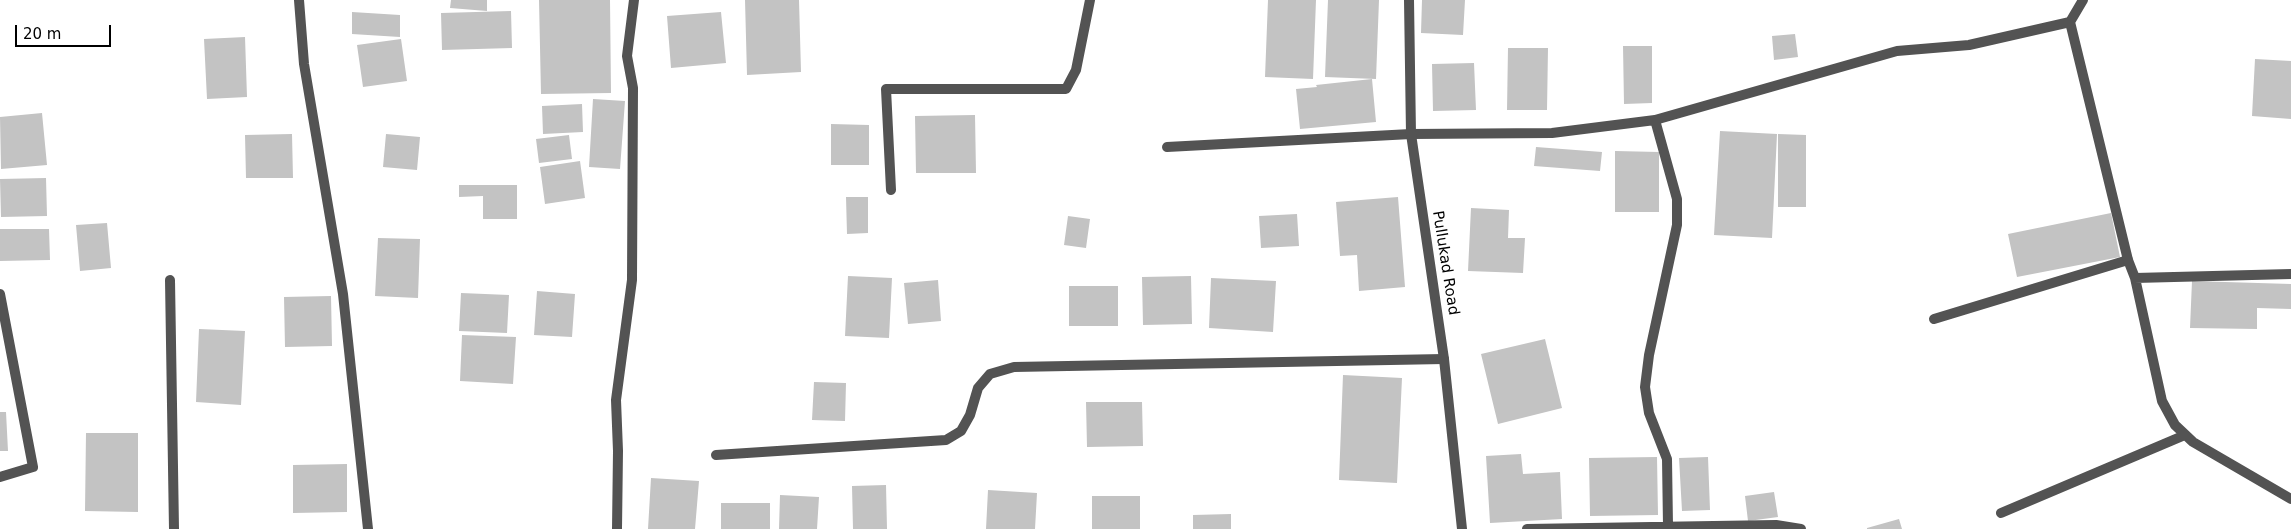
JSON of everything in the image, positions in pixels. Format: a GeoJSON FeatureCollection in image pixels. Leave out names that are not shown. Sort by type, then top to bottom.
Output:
{"type":"FeatureCollection","features":[{"type":"Feature","properties":{"kind":"street"},"geometry":{"type":"LineString","coordinates":[[299,0],[304,64],[343,294],[368,529]]}},
{"type":"Feature","properties":{"kind":"street"},"geometry":{"type":"LineString","coordinates":[[618,529],[616,400],[632,280],[633,88],[627,56],[634,0]]}},
{"type":"Feature","properties":{"kind":"street"},"geometry":{"type":"LineString","coordinates":[[891,190],[886,89],[1066,89],[1076,70],[1090,0]]}},
{"type":"Feature","properties":{"kind":"street","name":"Pullukad Road"},"geometry":{"type":"LineString","coordinates":[[1409,0],[1411,134],[1444,359],[1462,529]]}},
{"type":"Feature","properties":{"kind":"street"},"geometry":{"type":"LineString","coordinates":[[2083,0],[2070,22],[2128,260],[2135,278],[2162,401],[2176,425],[2193,442],[2291,500]]}},
{"type":"Feature","properties":{"kind":"street"},"geometry":{"type":"LineString","coordinates":[[1168,147],[1411,134],[1552,133],[1654,120],[1897,51],[1969,45],[2070,22]]}},
{"type":"Feature","properties":{"kind":"street"},"geometry":{"type":"LineString","coordinates":[[1654,120],[1678,199],[1677,225],[1649,355],[1645,386],[1649,413],[1667,459],[1668,526]]}},
{"type":"Feature","properties":{"kind":"street"},"geometry":{"type":"LineString","coordinates":[[1934,319],[2128,260]]}},
{"type":"Feature","properties":{"kind":"street"},"geometry":{"type":"LineString","coordinates":[[2135,278],[2291,274]]}},
{"type":"Feature","properties":{"kind":"street"},"geometry":{"type":"LineString","coordinates":[[170,280],[174,529]]}},
{"type":"Feature","properties":{"kind":"street"},"geometry":{"type":"LineString","coordinates":[[0,294],[33,467],[0,477]]}},
{"type":"Feature","properties":{"kind":"street"},"geometry":{"type":"LineString","coordinates":[[716,455],[946,440],[961,431],[970,415],[978,388],[990,374],[1014,367],[1444,359]]}},
{"type":"Feature","properties":{"kind":"street"},"geometry":{"type":"LineString","coordinates":[[2001,513],[2185,435]]}},
{"type":"Feature","properties":{"kind":"street"},"geometry":{"type":"LineString","coordinates":[[1527,529],[1776,525],[1801,529]]}},
{"type":"Feature","properties":{"kind":"building"},"geometry":{"type":"Polygon","coordinates":[[[451,0],[487,0],[487,11],[450,8],[451,0]]]}},
{"type":"Feature","properties":{"kind":"building"},"geometry":{"type":"Polygon","coordinates":[[[539,0],[610,0],[611,93],[541,94],[539,0]]]}},
{"type":"Feature","properties":{"kind":"building"},"geometry":{"type":"Polygon","coordinates":[[[745,0],[799,0],[801,72],[747,75],[745,0]]]}},
{"type":"Feature","properties":{"kind":"building"},"geometry":{"type":"Polygon","coordinates":[[[1268,0],[1316,0],[1313,79],[1265,77],[1268,0]]]}},
{"type":"Feature","properties":{"kind":"building"},"geometry":{"type":"Polygon","coordinates":[[[1328,0],[1379,0],[1376,79],[1325,77],[1328,0]]]}},
{"type":"Feature","properties":{"kind":"building"},"geometry":{"type":"Polygon","coordinates":[[[1422,0],[1465,0],[1463,35],[1421,33],[1422,0]]]}},
{"type":"Feature","properties":{"kind":"building"},"geometry":{"type":"Polygon","coordinates":[[[511,11],[512,48],[442,50],[441,13],[511,11]]]}},
{"type":"Feature","properties":{"kind":"building"},"geometry":{"type":"Polygon","coordinates":[[[352,12],[400,15],[400,37],[352,34],[352,12]]]}},
{"type":"Feature","properties":{"kind":"building"},"geometry":{"type":"Polygon","coordinates":[[[721,12],[726,63],[671,68],[667,16],[721,12]]]}},
{"type":"Feature","properties":{"kind":"building"},"geometry":{"type":"Polygon","coordinates":[[[1795,34],[1798,57],[1774,60],[1772,36],[1795,34]]]}},
{"type":"Feature","properties":{"kind":"building"},"geometry":{"type":"Polygon","coordinates":[[[245,37],[247,97],[207,99],[204,39],[245,37]]]}},
{"type":"Feature","properties":{"kind":"building"},"geometry":{"type":"Polygon","coordinates":[[[401,39],[407,81],[363,87],[357,45],[401,39]]]}},
{"type":"Feature","properties":{"kind":"building"},"geometry":{"type":"Polygon","coordinates":[[[1623,46],[1652,46],[1652,103],[1624,104],[1623,46]]]}},
{"type":"Feature","properties":{"kind":"building"},"geometry":{"type":"Polygon","coordinates":[[[1508,48],[1548,48],[1547,110],[1507,110],[1508,48]]]}},
{"type":"Feature","properties":{"kind":"building"},"geometry":{"type":"Polygon","coordinates":[[[2255,59],[2291,61],[2291,119],[2252,116],[2255,59]]]}},
{"type":"Feature","properties":{"kind":"building"},"geometry":{"type":"Polygon","coordinates":[[[1474,63],[1476,110],[1433,111],[1432,64],[1474,63]]]}},
{"type":"Feature","properties":{"kind":"building"},"geometry":{"type":"Polygon","coordinates":[[[1372,79],[1376,122],[1300,129],[1296,89],[1372,79]]]}},
{"type":"Feature","properties":{"kind":"building"},"geometry":{"type":"Polygon","coordinates":[[[593,99],[625,101],[620,169],[589,167],[593,99]]]}},
{"type":"Feature","properties":{"kind":"building"},"geometry":{"type":"Polygon","coordinates":[[[582,104],[583,132],[543,134],[542,106],[582,104]]]}},
{"type":"Feature","properties":{"kind":"building"},"geometry":{"type":"Polygon","coordinates":[[[42,113],[47,165],[1,169],[0,117],[42,113]]]}},
{"type":"Feature","properties":{"kind":"building"},"geometry":{"type":"Polygon","coordinates":[[[975,115],[976,173],[916,173],[915,116],[975,115]]]}},
{"type":"Feature","properties":{"kind":"building"},"geometry":{"type":"Polygon","coordinates":[[[831,124],[869,125],[869,165],[831,165],[831,124]]]}},
{"type":"Feature","properties":{"kind":"building"},"geometry":{"type":"Polygon","coordinates":[[[1720,131],[1777,134],[1772,238],[1714,235],[1720,131]]]}},
{"type":"Feature","properties":{"kind":"building"},"geometry":{"type":"Polygon","coordinates":[[[292,134],[293,178],[246,178],[245,135],[292,134]]]}},
{"type":"Feature","properties":{"kind":"building"},"geometry":{"type":"Polygon","coordinates":[[[386,134],[420,137],[417,170],[383,167],[386,134]]]}},
{"type":"Feature","properties":{"kind":"building"},"geometry":{"type":"Polygon","coordinates":[[[1778,134],[1806,135],[1806,207],[1778,207],[1778,134]]]}},
{"type":"Feature","properties":{"kind":"building"},"geometry":{"type":"Polygon","coordinates":[[[569,135],[572,159],[539,163],[536,139],[569,135]]]}},
{"type":"Feature","properties":{"kind":"building"},"geometry":{"type":"Polygon","coordinates":[[[1536,147],[1602,152],[1600,171],[1534,166],[1536,147]]]}},
{"type":"Feature","properties":{"kind":"building"},"geometry":{"type":"Polygon","coordinates":[[[1615,151],[1659,152],[1659,212],[1615,212],[1615,151]]]}},
{"type":"Feature","properties":{"kind":"building"},"geometry":{"type":"Polygon","coordinates":[[[580,161],[585,198],[545,204],[540,167],[580,161]]]}},
{"type":"Feature","properties":{"kind":"building"},"geometry":{"type":"Polygon","coordinates":[[[46,178],[47,216],[1,217],[0,179],[46,178]]]}},
{"type":"Feature","properties":{"kind":"building"},"geometry":{"type":"Polygon","coordinates":[[[459,185],[517,185],[517,219],[483,219],[483,196],[459,197],[459,185]]]}},
{"type":"Feature","properties":{"kind":"building"},"geometry":{"type":"Polygon","coordinates":[[[846,197],[868,197],[868,233],[847,234],[846,197]]]}},
{"type":"Feature","properties":{"kind":"building"},"geometry":{"type":"Polygon","coordinates":[[[1398,197],[1405,287],[1359,291],[1357,255],[1340,256],[1336,202],[1398,197]]]}},
{"type":"Feature","properties":{"kind":"building"},"geometry":{"type":"Polygon","coordinates":[[[1471,208],[1509,210],[1508,238],[1525,238],[1523,273],[1468,271],[1471,208]]]}},
{"type":"Feature","properties":{"kind":"building"},"geometry":{"type":"Polygon","coordinates":[[[2111,213],[2120,257],[2017,277],[2008,234],[2111,213]]]}},
{"type":"Feature","properties":{"kind":"building"},"geometry":{"type":"Polygon","coordinates":[[[1297,214],[1299,246],[1261,248],[1259,216],[1297,214]]]}},
{"type":"Feature","properties":{"kind":"building"},"geometry":{"type":"Polygon","coordinates":[[[1068,216],[1090,219],[1086,248],[1064,245],[1068,216]]]}},
{"type":"Feature","properties":{"kind":"building"},"geometry":{"type":"Polygon","coordinates":[[[107,223],[111,268],[80,271],[76,225],[107,223]]]}},
{"type":"Feature","properties":{"kind":"building"},"geometry":{"type":"Polygon","coordinates":[[[0,229],[49,229],[50,260],[0,261],[0,229]]]}},
{"type":"Feature","properties":{"kind":"building"},"geometry":{"type":"Polygon","coordinates":[[[378,238],[420,239],[418,298],[375,296],[378,238]]]}},
{"type":"Feature","properties":{"kind":"building"},"geometry":{"type":"Polygon","coordinates":[[[848,276],[892,278],[889,338],[845,336],[848,276]]]}},
{"type":"Feature","properties":{"kind":"building"},"geometry":{"type":"Polygon","coordinates":[[[1191,276],[1192,324],[1143,325],[1142,277],[1191,276]]]}},
{"type":"Feature","properties":{"kind":"building"},"geometry":{"type":"Polygon","coordinates":[[[1211,278],[1276,281],[1273,332],[1209,328],[1211,278]]]}},
{"type":"Feature","properties":{"kind":"building"},"geometry":{"type":"Polygon","coordinates":[[[938,280],[941,321],[908,324],[904,283],[938,280]]]}},
{"type":"Feature","properties":{"kind":"building"},"geometry":{"type":"Polygon","coordinates":[[[2192,281],[2291,284],[2291,309],[2257,308],[2257,329],[2190,328],[2192,281]]]}},
{"type":"Feature","properties":{"kind":"building"},"geometry":{"type":"Polygon","coordinates":[[[1069,286],[1118,286],[1118,326],[1069,326],[1069,286]]]}},
{"type":"Feature","properties":{"kind":"building"},"geometry":{"type":"Polygon","coordinates":[[[537,291],[575,294],[572,337],[534,335],[537,291]]]}},
{"type":"Feature","properties":{"kind":"building"},"geometry":{"type":"Polygon","coordinates":[[[461,293],[509,295],[507,333],[459,331],[461,293]]]}},
{"type":"Feature","properties":{"kind":"building"},"geometry":{"type":"Polygon","coordinates":[[[331,296],[332,346],[285,347],[284,297],[331,296]]]}},
{"type":"Feature","properties":{"kind":"building"},"geometry":{"type":"Polygon","coordinates":[[[199,329],[245,331],[241,405],[196,402],[199,329]]]}},
{"type":"Feature","properties":{"kind":"building"},"geometry":{"type":"Polygon","coordinates":[[[462,335],[516,337],[513,384],[460,381],[462,335]]]}},
{"type":"Feature","properties":{"kind":"building"},"geometry":{"type":"Polygon","coordinates":[[[1545,339],[1562,408],[1498,424],[1481,354],[1545,339]]]}},
{"type":"Feature","properties":{"kind":"building"},"geometry":{"type":"Polygon","coordinates":[[[1343,375],[1402,378],[1397,483],[1339,480],[1343,375]]]}},
{"type":"Feature","properties":{"kind":"building"},"geometry":{"type":"Polygon","coordinates":[[[814,382],[846,383],[845,421],[812,420],[814,382]]]}},
{"type":"Feature","properties":{"kind":"building"},"geometry":{"type":"Polygon","coordinates":[[[1086,402],[1142,402],[1143,446],[1087,447],[1086,402]]]}},
{"type":"Feature","properties":{"kind":"building"},"geometry":{"type":"Polygon","coordinates":[[[0,412],[6,412],[8,451],[0,451],[0,412]]]}},
{"type":"Feature","properties":{"kind":"building"},"geometry":{"type":"Polygon","coordinates":[[[86,433],[138,433],[138,512],[85,511],[86,433]]]}},
{"type":"Feature","properties":{"kind":"building"},"geometry":{"type":"Polygon","coordinates":[[[1521,454],[1523,474],[1560,472],[1562,519],[1490,523],[1486,456],[1521,454]]]}},
{"type":"Feature","properties":{"kind":"building"},"geometry":{"type":"Polygon","coordinates":[[[1657,457],[1658,515],[1590,516],[1589,458],[1657,457]]]}},
{"type":"Feature","properties":{"kind":"building"},"geometry":{"type":"Polygon","coordinates":[[[1708,457],[1710,510],[1682,511],[1679,458],[1708,457]]]}},
{"type":"Feature","properties":{"kind":"building"},"geometry":{"type":"Polygon","coordinates":[[[347,464],[347,512],[293,513],[293,465],[347,464]]]}},
{"type":"Feature","properties":{"kind":"building"},"geometry":{"type":"Polygon","coordinates":[[[651,478],[699,481],[695,529],[648,529],[651,478]]]}},
{"type":"Feature","properties":{"kind":"building"},"geometry":{"type":"Polygon","coordinates":[[[886,485],[887,529],[853,529],[852,486],[886,485]]]}},
{"type":"Feature","properties":{"kind":"building"},"geometry":{"type":"Polygon","coordinates":[[[988,490],[1037,493],[1035,529],[986,529],[988,490]]]}},
{"type":"Feature","properties":{"kind":"building"},"geometry":{"type":"Polygon","coordinates":[[[1774,492],[1778,517],[1748,521],[1745,496],[1774,492]]]}},
{"type":"Feature","properties":{"kind":"building"},"geometry":{"type":"Polygon","coordinates":[[[780,495],[819,497],[817,529],[779,529],[780,495]]]}},
{"type":"Feature","properties":{"kind":"building"},"geometry":{"type":"Polygon","coordinates":[[[1092,496],[1140,496],[1140,529],[1092,529],[1092,496]]]}},
{"type":"Feature","properties":{"kind":"building"},"geometry":{"type":"Polygon","coordinates":[[[721,503],[770,503],[770,529],[721,529],[721,503]]]}},
{"type":"Feature","properties":{"kind":"building"},"geometry":{"type":"Polygon","coordinates":[[[1231,514],[1231,529],[1193,529],[1193,515],[1231,514]]]}},
{"type":"Feature","properties":{"kind":"building"},"geometry":{"type":"Polygon","coordinates":[[[1899,519],[1902,529],[1867,529],[1867,528],[1899,519]]]}}]}
